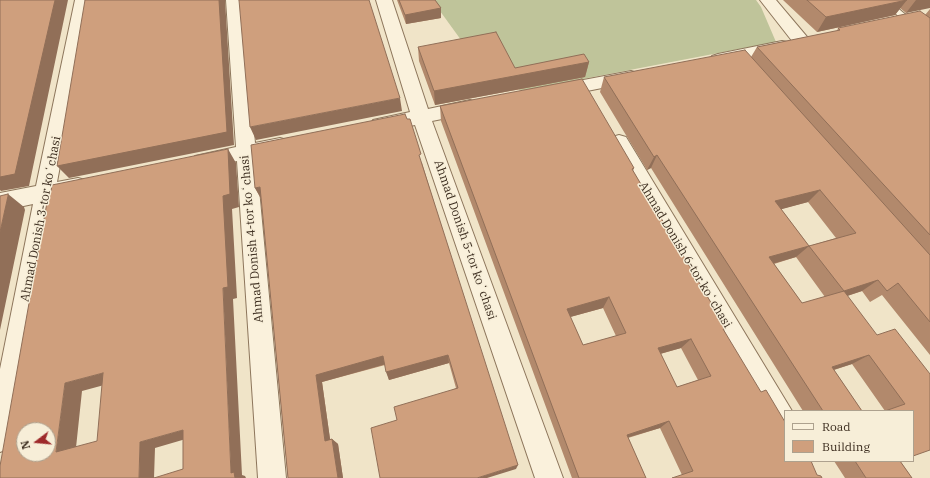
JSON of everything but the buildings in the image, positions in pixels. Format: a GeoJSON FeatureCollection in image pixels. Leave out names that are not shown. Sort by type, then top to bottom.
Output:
{"type":"FeatureCollection","features":[{"type":"Feature","properties":{"kind":"street","name":"Ahmad Donish 3-tor koʻchasi"},"geometry":{"type":"LineString","coordinates":[[0,438],[45,193],[83,0]]}},
{"type":"Feature","properties":{"kind":"street","name":"Ahmad Donish 4-tor koʻchasi"},"geometry":{"type":"LineString","coordinates":[[234,0],[272,478]]}},
{"type":"Feature","properties":{"kind":"street","name":"Ahmad Donish 5-tor koʻchasi"},"geometry":{"type":"LineString","coordinates":[[384,0],[421,116],[549,478]]}},
{"type":"Feature","properties":{"kind":"street"},"geometry":{"type":"LineString","coordinates":[[699,64],[739,59],[809,40],[768,0]]}},
{"type":"Feature","properties":{"kind":"street"},"geometry":{"type":"LineString","coordinates":[[883,24],[924,15]]}},
{"type":"Feature","properties":{"kind":"street"},"geometry":{"type":"LineString","coordinates":[[539,94],[646,74]]}},
{"type":"Feature","properties":{"kind":"street"},"geometry":{"type":"LineString","coordinates":[[586,86],[598,106]]}},
{"type":"Feature","properties":{"kind":"street"},"geometry":{"type":"LineString","coordinates":[[360,129],[484,105]]}},
{"type":"Feature","properties":{"kind":"street","name":"Ahmad Donish 6-tor koʻchasi"},"geometry":{"type":"LineString","coordinates":[[609,126],[784,422]]}},
{"type":"Feature","properties":{"kind":"street"},"geometry":{"type":"LineString","coordinates":[[183,165],[299,142]]}},
{"type":"Feature","properties":{"kind":"street"},"geometry":{"type":"LineString","coordinates":[[0,202],[99,182]]}},
{"type":"Feature","properties":{"kind":"lane"},"geometry":{"type":"LineString","coordinates":[[883,0],[930,39]]}},
{"type":"Feature","properties":{"kind":"green space"},"geometry":{"type":"Polygon","coordinates":[[[432,0],[756,0],[761,7],[776,42],[520,91],[497,45],[469,51],[432,0]]]}}]}
